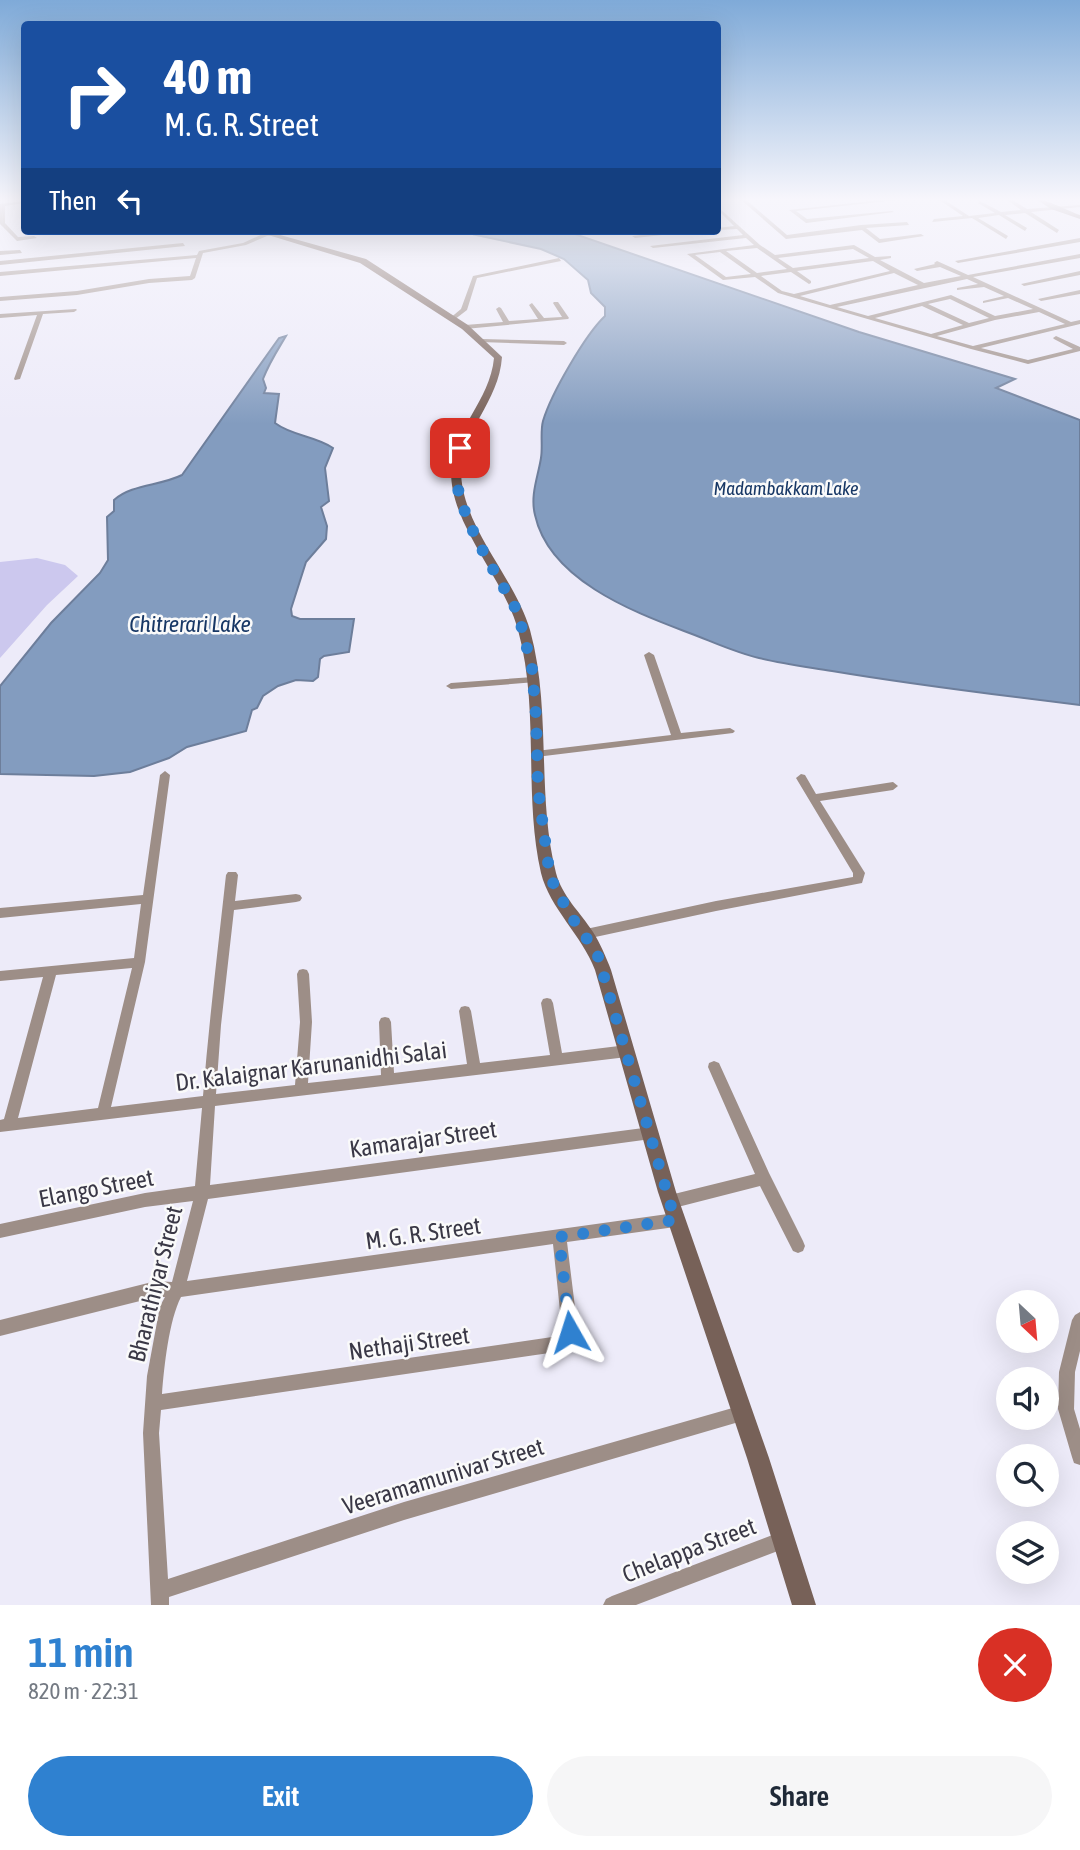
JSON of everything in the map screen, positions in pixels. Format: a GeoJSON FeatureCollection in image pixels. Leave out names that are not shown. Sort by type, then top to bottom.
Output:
{"type":"FeatureCollection","features":[{"type":"Feature","properties":{"kind":"street"},"geometry":{"type":"LineString","coordinates":[[50,274],[50,278]]}},
{"type":"Feature","properties":{"kind":"street"},"geometry":{"type":"LineString","coordinates":[[0,299],[78,293],[192,278],[193,274]]}},
{"type":"Feature","properties":{"kind":"street"},"geometry":{"type":"LineString","coordinates":[[383,274],[465,327],[494,351],[499,361],[483,409],[457,455],[456,478],[467,518],[518,613],[524,631],[533,680],[538,789],[550,877],[570,915],[597,953],[673,1211],[743,1413],[804,1605]]}},
{"type":"Feature","properties":{"kind":"street"},"geometry":{"type":"LineString","coordinates":[[452,319],[464,310],[475,277],[490,274]]}},
{"type":"Feature","properties":{"kind":"street"},"geometry":{"type":"LineString","coordinates":[[716,274],[721,278],[762,274]]}},
{"type":"Feature","properties":{"kind":"street"},"geometry":{"type":"LineString","coordinates":[[796,274],[809,282]]}},
{"type":"Feature","properties":{"kind":"street"},"geometry":{"type":"LineString","coordinates":[[794,295],[883,274]]}},
{"type":"Feature","properties":{"kind":"street"},"geometry":{"type":"LineString","coordinates":[[901,274],[923,285]]}},
{"type":"Feature","properties":{"kind":"street"},"geometry":{"type":"LineString","coordinates":[[959,274],[1070,324]]}},
{"type":"Feature","properties":{"kind":"street"},"geometry":{"type":"LineString","coordinates":[[831,306],[982,274]]}},
{"type":"Feature","properties":{"kind":"street"},"geometry":{"type":"LineString","coordinates":[[1024,284],[1075,274]]}},
{"type":"Feature","properties":{"kind":"street"},"geometry":{"type":"LineString","coordinates":[[754,275],[780,292],[1022,362],[1069,356],[1079,349],[1056,338]]}},
{"type":"Feature","properties":{"kind":"street"},"geometry":{"type":"LineString","coordinates":[[959,289],[983,285]]}},
{"type":"Feature","properties":{"kind":"street"},"geometry":{"type":"LineString","coordinates":[[1041,299],[1080,292]]}},
{"type":"Feature","properties":{"kind":"street"},"geometry":{"type":"LineString","coordinates":[[985,302],[1009,296]]}},
{"type":"Feature","properties":{"kind":"street"},"geometry":{"type":"LineString","coordinates":[[867,318],[952,297],[995,318]]}},
{"type":"Feature","properties":{"kind":"street"},"geometry":{"type":"LineString","coordinates":[[465,327],[566,318],[556,303]]}},
{"type":"Feature","properties":{"kind":"street"},"geometry":{"type":"LineString","coordinates":[[922,304],[968,325]]}},
{"type":"Feature","properties":{"kind":"street"},"geometry":{"type":"LineString","coordinates":[[532,305],[542,320]]}},
{"type":"Feature","properties":{"kind":"street"},"geometry":{"type":"LineString","coordinates":[[499,309],[507,323]]}},
{"type":"Feature","properties":{"kind":"street"},"geometry":{"type":"LineString","coordinates":[[4,318],[74,310]]}},
{"type":"Feature","properties":{"kind":"street"},"geometry":{"type":"LineString","coordinates":[[930,336],[995,318],[1039,310]]}},
{"type":"Feature","properties":{"kind":"street"},"geometry":{"type":"LineString","coordinates":[[17,379],[41,313]]}},
{"type":"Feature","properties":{"kind":"street"},"geometry":{"type":"LineString","coordinates":[[972,348],[1080,322]]}},
{"type":"Feature","properties":{"kind":"street"},"geometry":{"type":"LineString","coordinates":[[482,341],[564,343]]}},
{"type":"Feature","properties":{"kind":"street"},"geometry":{"type":"LineString","coordinates":[[649,655],[677,737]]}},
{"type":"Feature","properties":{"kind":"street"},"geometry":{"type":"LineString","coordinates":[[451,686],[533,680]]}},
{"type":"Feature","properties":{"kind":"street"},"geometry":{"type":"LineString","coordinates":[[536,754],[730,731]]}},
{"type":"Feature","properties":{"kind":"street"},"geometry":{"type":"LineString","coordinates":[[103,1114],[139,962],[165,775]]}},
{"type":"Feature","properties":{"kind":"street"},"geometry":{"type":"LineString","coordinates":[[586,934],[716,906],[855,882],[859,873],[801,778]]}},
{"type":"Feature","properties":{"kind":"street"},"geometry":{"type":"LineString","coordinates":[[814,798],[893,786]]}},
{"type":"Feature","properties":{"kind":"street","name":"Bharathiyar Street"},"geometry":{"type":"LineString","coordinates":[[160,1598],[150,1433],[155,1376],[168,1306],[177,1290],[202,1193],[215,1025],[232,875]]}},
{"type":"Feature","properties":{"kind":"street"},"geometry":{"type":"LineString","coordinates":[[228,906],[296,898]]}},
{"type":"Feature","properties":{"kind":"street"},"geometry":{"type":"LineString","coordinates":[[0,913],[148,899]]}},
{"type":"Feature","properties":{"kind":"street"},"geometry":{"type":"LineString","coordinates":[[0,975],[139,962]]}},
{"type":"Feature","properties":{"kind":"street"},"geometry":{"type":"LineString","coordinates":[[5,1125],[51,970]]}},
{"type":"Feature","properties":{"kind":"street"},"geometry":{"type":"LineString","coordinates":[[301,1090],[306,1022],[303,974]]}},
{"type":"Feature","properties":{"kind":"street"},"geometry":{"type":"LineString","coordinates":[[547,1003],[557,1059]]}},
{"type":"Feature","properties":{"kind":"street"},"geometry":{"type":"LineString","coordinates":[[465,1011],[474,1069]]}},
{"type":"Feature","properties":{"kind":"street"},"geometry":{"type":"LineString","coordinates":[[384,1022],[388,1079]]}},
{"type":"Feature","properties":{"kind":"street","name":"Dr. Kalaignar Karunanidhi Salai"},"geometry":{"type":"LineString","coordinates":[[5,1125],[627,1051]]}},
{"type":"Feature","properties":{"kind":"street"},"geometry":{"type":"LineString","coordinates":[[714,1067],[798,1246]]}},
{"type":"Feature","properties":{"kind":"street","name":"Kamarajar Street"},"geometry":{"type":"LineString","coordinates":[[202,1193],[650,1133]]}},
{"type":"Feature","properties":{"kind":"street","name":"M. G. R. Street"},"geometry":{"type":"LineString","coordinates":[[0,1328],[156,1289],[177,1290],[559,1237],[673,1211],[764,1178]]}},
{"type":"Feature","properties":{"kind":"street","name":"Elango Street"},"geometry":{"type":"LineString","coordinates":[[0,1231],[145,1200],[202,1193]]}},
{"type":"Feature","properties":{"kind":"street","name":"Nethaji Street"},"geometry":{"type":"LineString","coordinates":[[153,1403],[564,1343],[570,1332],[559,1237]]}},
{"type":"Feature","properties":{"kind":"street"},"geometry":{"type":"LineString","coordinates":[[1080,1320],[1067,1372],[1066,1409],[1080,1457]]}},
{"type":"Feature","properties":{"kind":"street","name":"Veeramamunivar Street"},"geometry":{"type":"LineString","coordinates":[[160,1598],[404,1511],[743,1413]]}},
{"type":"Feature","properties":{"kind":"street","name":"Chelappa Street"},"geometry":{"type":"LineString","coordinates":[[612,1605],[783,1540]]}},
{"type":"Feature","properties":{"kind":"shaded area"},"geometry":{"type":"Polygon","coordinates":[[[37,558],[65,565],[78,576],[47,605],[0,658],[0,562],[37,558]]]}},
{"type":"Feature","properties":{"kind":"water","name":"Madambakkam Lake"},"geometry":{"type":"Polygon","coordinates":[[[581,274],[690,274],[859,332],[1015,379],[996,388],[1080,420],[1080,705],[894,681],[759,658],[640,613],[595,590],[574,575],[543,538],[535,515],[534,493],[541,458],[542,425],[547,410],[579,350],[605,316],[605,307],[591,293],[588,280],[581,274]]]}},
{"type":"Feature","properties":{"kind":"water","name":"Chitrerari Lake"},"geometry":{"type":"Polygon","coordinates":[[[286,336],[263,379],[266,388],[264,393],[279,394],[275,423],[333,448],[325,468],[329,501],[321,507],[327,526],[326,539],[306,562],[291,609],[292,616],[300,619],[354,619],[349,652],[320,659],[318,677],[313,681],[296,680],[278,686],[263,696],[257,708],[252,710],[246,731],[187,747],[169,758],[130,772],[94,776],[0,774],[0,686],[51,623],[100,573],[108,560],[107,517],[114,511],[114,500],[129,491],[182,475],[279,338],[286,336]]]}},
{"type":"Feature","properties":{"kind":"route"},"geometry":{"type":"LineString","coordinates":[[460,448],[455,464],[463,506],[478,540],[518,613],[532,668],[538,789],[550,877],[570,915],[597,953],[610,990],[675,1220],[559,1237],[570,1332]]}}]}
